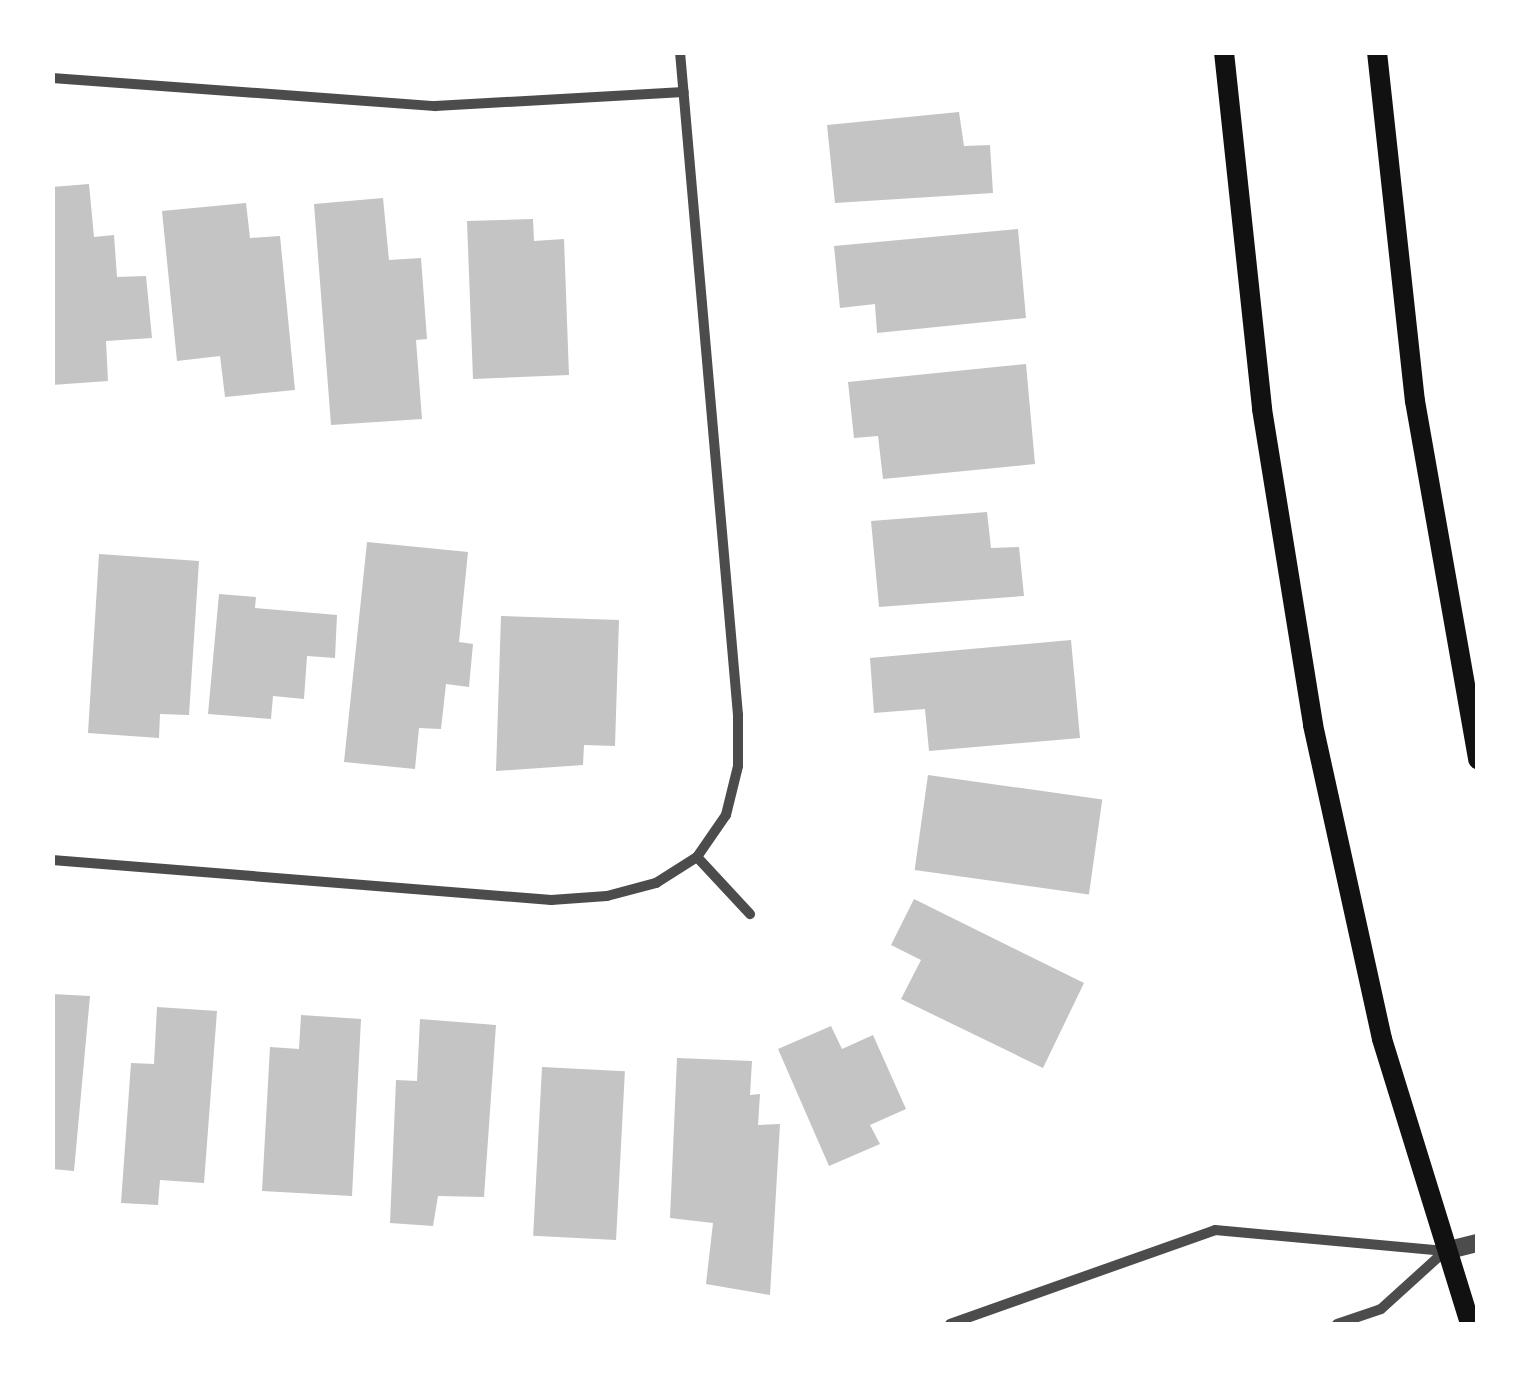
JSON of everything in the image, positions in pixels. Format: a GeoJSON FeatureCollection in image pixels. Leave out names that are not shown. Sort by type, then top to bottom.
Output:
{"type":"FeatureCollection","features":[{"type":"Feature","properties":{"kind":"main road"},"geometry":{"type":"LineString","coordinates":[[1224,52],[1262,409],[1313,725],[1382,1040],[1470,1324]]}},
{"type":"Feature","properties":{"kind":"main road"},"geometry":{"type":"LineString","coordinates":[[1377,52],[1418,419],[1478,758]]}},
{"type":"Feature","properties":{"kind":"street"},"geometry":{"type":"LineString","coordinates":[[52,860],[551,900],[656,883],[697,858],[726,814],[738,766],[738,716],[680,52]]}},
{"type":"Feature","properties":{"kind":"street"},"geometry":{"type":"LineString","coordinates":[[52,78],[434,106],[684,92]]}},
{"type":"Feature","properties":{"kind":"street"},"geometry":{"type":"LineString","coordinates":[[697,858],[750,914]]}},
{"type":"Feature","properties":{"kind":"street"},"geometry":{"type":"LineString","coordinates":[[950,1324],[1215,1230],[1445,1251],[1478,1242]]}},
{"type":"Feature","properties":{"kind":"street"},"geometry":{"type":"LineString","coordinates":[[1337,1324],[1381,1309],[1445,1251]]}},
{"type":"Feature","properties":{"kind":"building"},"geometry":{"type":"Polygon","coordinates":[[[959,112],[964,146],[990,145],[993,193],[835,203],[827,125],[959,112]]]}},
{"type":"Feature","properties":{"kind":"building"},"geometry":{"type":"Polygon","coordinates":[[[89,184],[94,237],[114,235],[117,277],[146,276],[152,338],[106,341],[108,381],[52,385],[52,187],[89,184]]]}},
{"type":"Feature","properties":{"kind":"building"},"geometry":{"type":"Polygon","coordinates":[[[383,198],[389,260],[421,258],[427,339],[416,340],[422,419],[331,425],[314,204],[383,198]]]}},
{"type":"Feature","properties":{"kind":"building"},"geometry":{"type":"Polygon","coordinates":[[[246,203],[250,238],[280,236],[295,390],[225,397],[220,356],[177,361],[162,211],[246,203]]]}},
{"type":"Feature","properties":{"kind":"building"},"geometry":{"type":"Polygon","coordinates":[[[533,219],[534,241],[564,239],[569,375],[473,379],[467,221],[533,219]]]}},
{"type":"Feature","properties":{"kind":"building"},"geometry":{"type":"Polygon","coordinates":[[[1018,229],[1026,318],[877,333],[875,304],[840,308],[834,246],[1018,229]]]}},
{"type":"Feature","properties":{"kind":"building"},"geometry":{"type":"Polygon","coordinates":[[[1026,364],[1035,464],[883,479],[878,436],[854,438],[848,382],[1026,364]]]}},
{"type":"Feature","properties":{"kind":"building"},"geometry":{"type":"Polygon","coordinates":[[[987,512],[991,548],[1019,547],[1024,596],[879,607],[871,521],[987,512]]]}},
{"type":"Feature","properties":{"kind":"building"},"geometry":{"type":"Polygon","coordinates":[[[367,542],[468,552],[459,642],[473,644],[469,687],[446,684],[441,729],[419,728],[415,769],[344,762],[367,542]]]}},
{"type":"Feature","properties":{"kind":"building"},"geometry":{"type":"Polygon","coordinates":[[[99,554],[199,561],[189,715],[160,714],[159,738],[88,733],[99,554]]]}},
{"type":"Feature","properties":{"kind":"building"},"geometry":{"type":"Polygon","coordinates":[[[219,594],[256,597],[255,608],[337,615],[335,658],[307,656],[304,699],[273,696],[271,719],[208,714],[219,594]]]}},
{"type":"Feature","properties":{"kind":"building"},"geometry":{"type":"Polygon","coordinates":[[[501,616],[619,620],[615,746],[584,745],[583,765],[496,771],[501,616]]]}},
{"type":"Feature","properties":{"kind":"building"},"geometry":{"type":"Polygon","coordinates":[[[1071,640],[1080,738],[929,751],[925,709],[874,713],[870,658],[1071,640]]]}},
{"type":"Feature","properties":{"kind":"building"},"geometry":{"type":"Polygon","coordinates":[[[928,775],[1102,799],[1089,895],[915,870],[928,775]]]}},
{"type":"Feature","properties":{"kind":"building"},"geometry":{"type":"Polygon","coordinates":[[[914,899],[1084,983],[1043,1068],[901,999],[921,960],[891,945],[914,899]]]}},
{"type":"Feature","properties":{"kind":"building"},"geometry":{"type":"Polygon","coordinates":[[[52,994],[90,996],[74,1171],[52,1169],[52,994]]]}},
{"type":"Feature","properties":{"kind":"building"},"geometry":{"type":"Polygon","coordinates":[[[157,1007],[217,1011],[204,1183],[160,1180],[158,1205],[121,1203],[131,1063],[154,1064],[157,1007]]]}},
{"type":"Feature","properties":{"kind":"building"},"geometry":{"type":"Polygon","coordinates":[[[301,1015],[361,1019],[352,1196],[262,1191],[270,1047],[299,1049],[301,1015]]]}},
{"type":"Feature","properties":{"kind":"building"},"geometry":{"type":"Polygon","coordinates":[[[420,1019],[496,1025],[484,1197],[438,1196],[433,1226],[390,1223],[396,1080],[417,1081],[420,1019]]]}},
{"type":"Feature","properties":{"kind":"building"},"geometry":{"type":"Polygon","coordinates":[[[831,1026],[842,1049],[873,1035],[906,1109],[870,1125],[880,1144],[829,1166],[778,1049],[831,1026]]]}},
{"type":"Feature","properties":{"kind":"building"},"geometry":{"type":"Polygon","coordinates":[[[677,1058],[752,1061],[750,1095],[760,1094],[758,1125],[780,1124],[770,1295],[706,1284],[713,1223],[670,1218],[677,1058]]]}},
{"type":"Feature","properties":{"kind":"building"},"geometry":{"type":"Polygon","coordinates":[[[542,1067],[625,1071],[616,1240],[533,1236],[542,1067]]]}}]}
